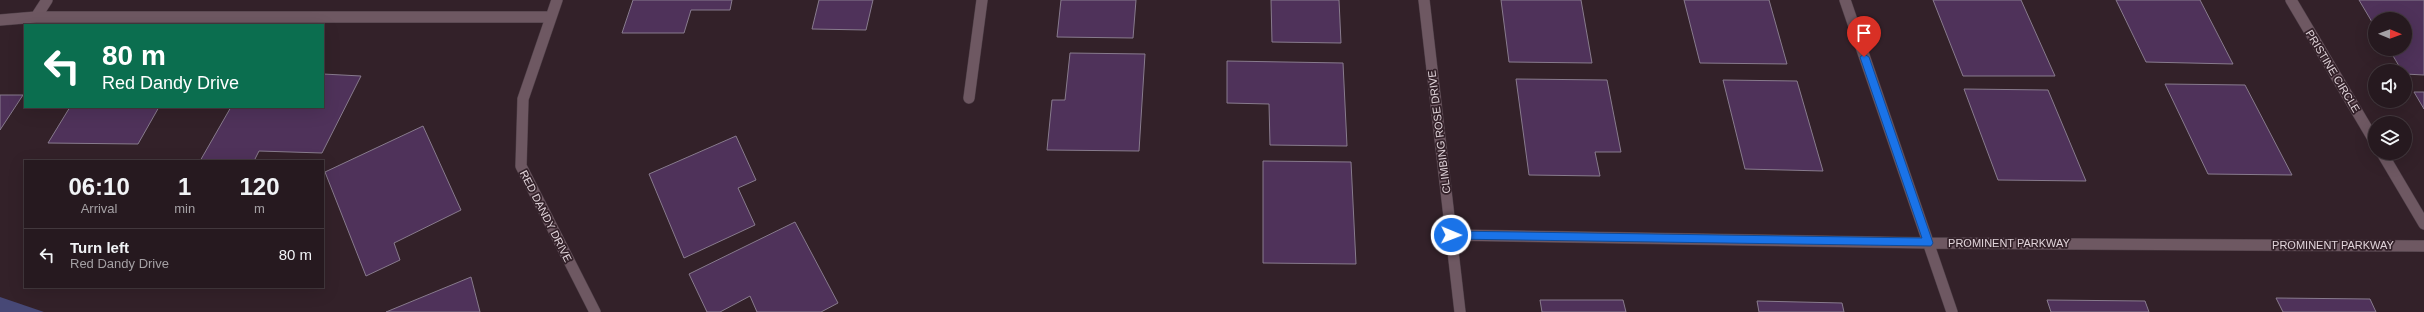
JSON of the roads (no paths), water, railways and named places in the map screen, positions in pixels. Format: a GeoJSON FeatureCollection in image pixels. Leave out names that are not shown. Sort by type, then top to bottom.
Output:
{"type":"FeatureCollection","features":[{"type":"Feature","properties":{"kind":"street"},"geometry":{"type":"LineString","coordinates":[[36,17],[47,0]]}},
{"type":"Feature","properties":{"kind":"street","name":"RED DANDY DRIVE"},"geometry":{"type":"LineString","coordinates":[[557,0],[523,99],[521,166],[595,312]]}},
{"type":"Feature","properties":{"kind":"street"},"geometry":{"type":"LineString","coordinates":[[969,98],[982,0]]}},
{"type":"Feature","properties":{"kind":"street","name":"CLIMBING ROSE DRIVE"},"geometry":{"type":"LineString","coordinates":[[1424,0],[1460,312]]}},
{"type":"Feature","properties":{"kind":"street"},"geometry":{"type":"LineString","coordinates":[[1845,0],[1952,312]]}},
{"type":"Feature","properties":{"kind":"street","name":"PRISTINE CIRCLE"},"geometry":{"type":"LineString","coordinates":[[2291,0],[2368,130]]}},
{"type":"Feature","properties":{"kind":"street"},"geometry":{"type":"LineString","coordinates":[[0,20],[36,17],[551,17]]}},
{"type":"Feature","properties":{"kind":"street"},"geometry":{"type":"LineString","coordinates":[[2386,160],[2424,224]]}},
{"type":"Feature","properties":{"kind":"street","name":"PROMINENT PARKWAY"},"geometry":{"type":"LineString","coordinates":[[1451,235],[1928,243],[2424,246]]}},
{"type":"Feature","properties":{"kind":"water"},"geometry":{"type":"Polygon","coordinates":[[[0,297],[44,312],[0,312],[0,297]]]}}]}
